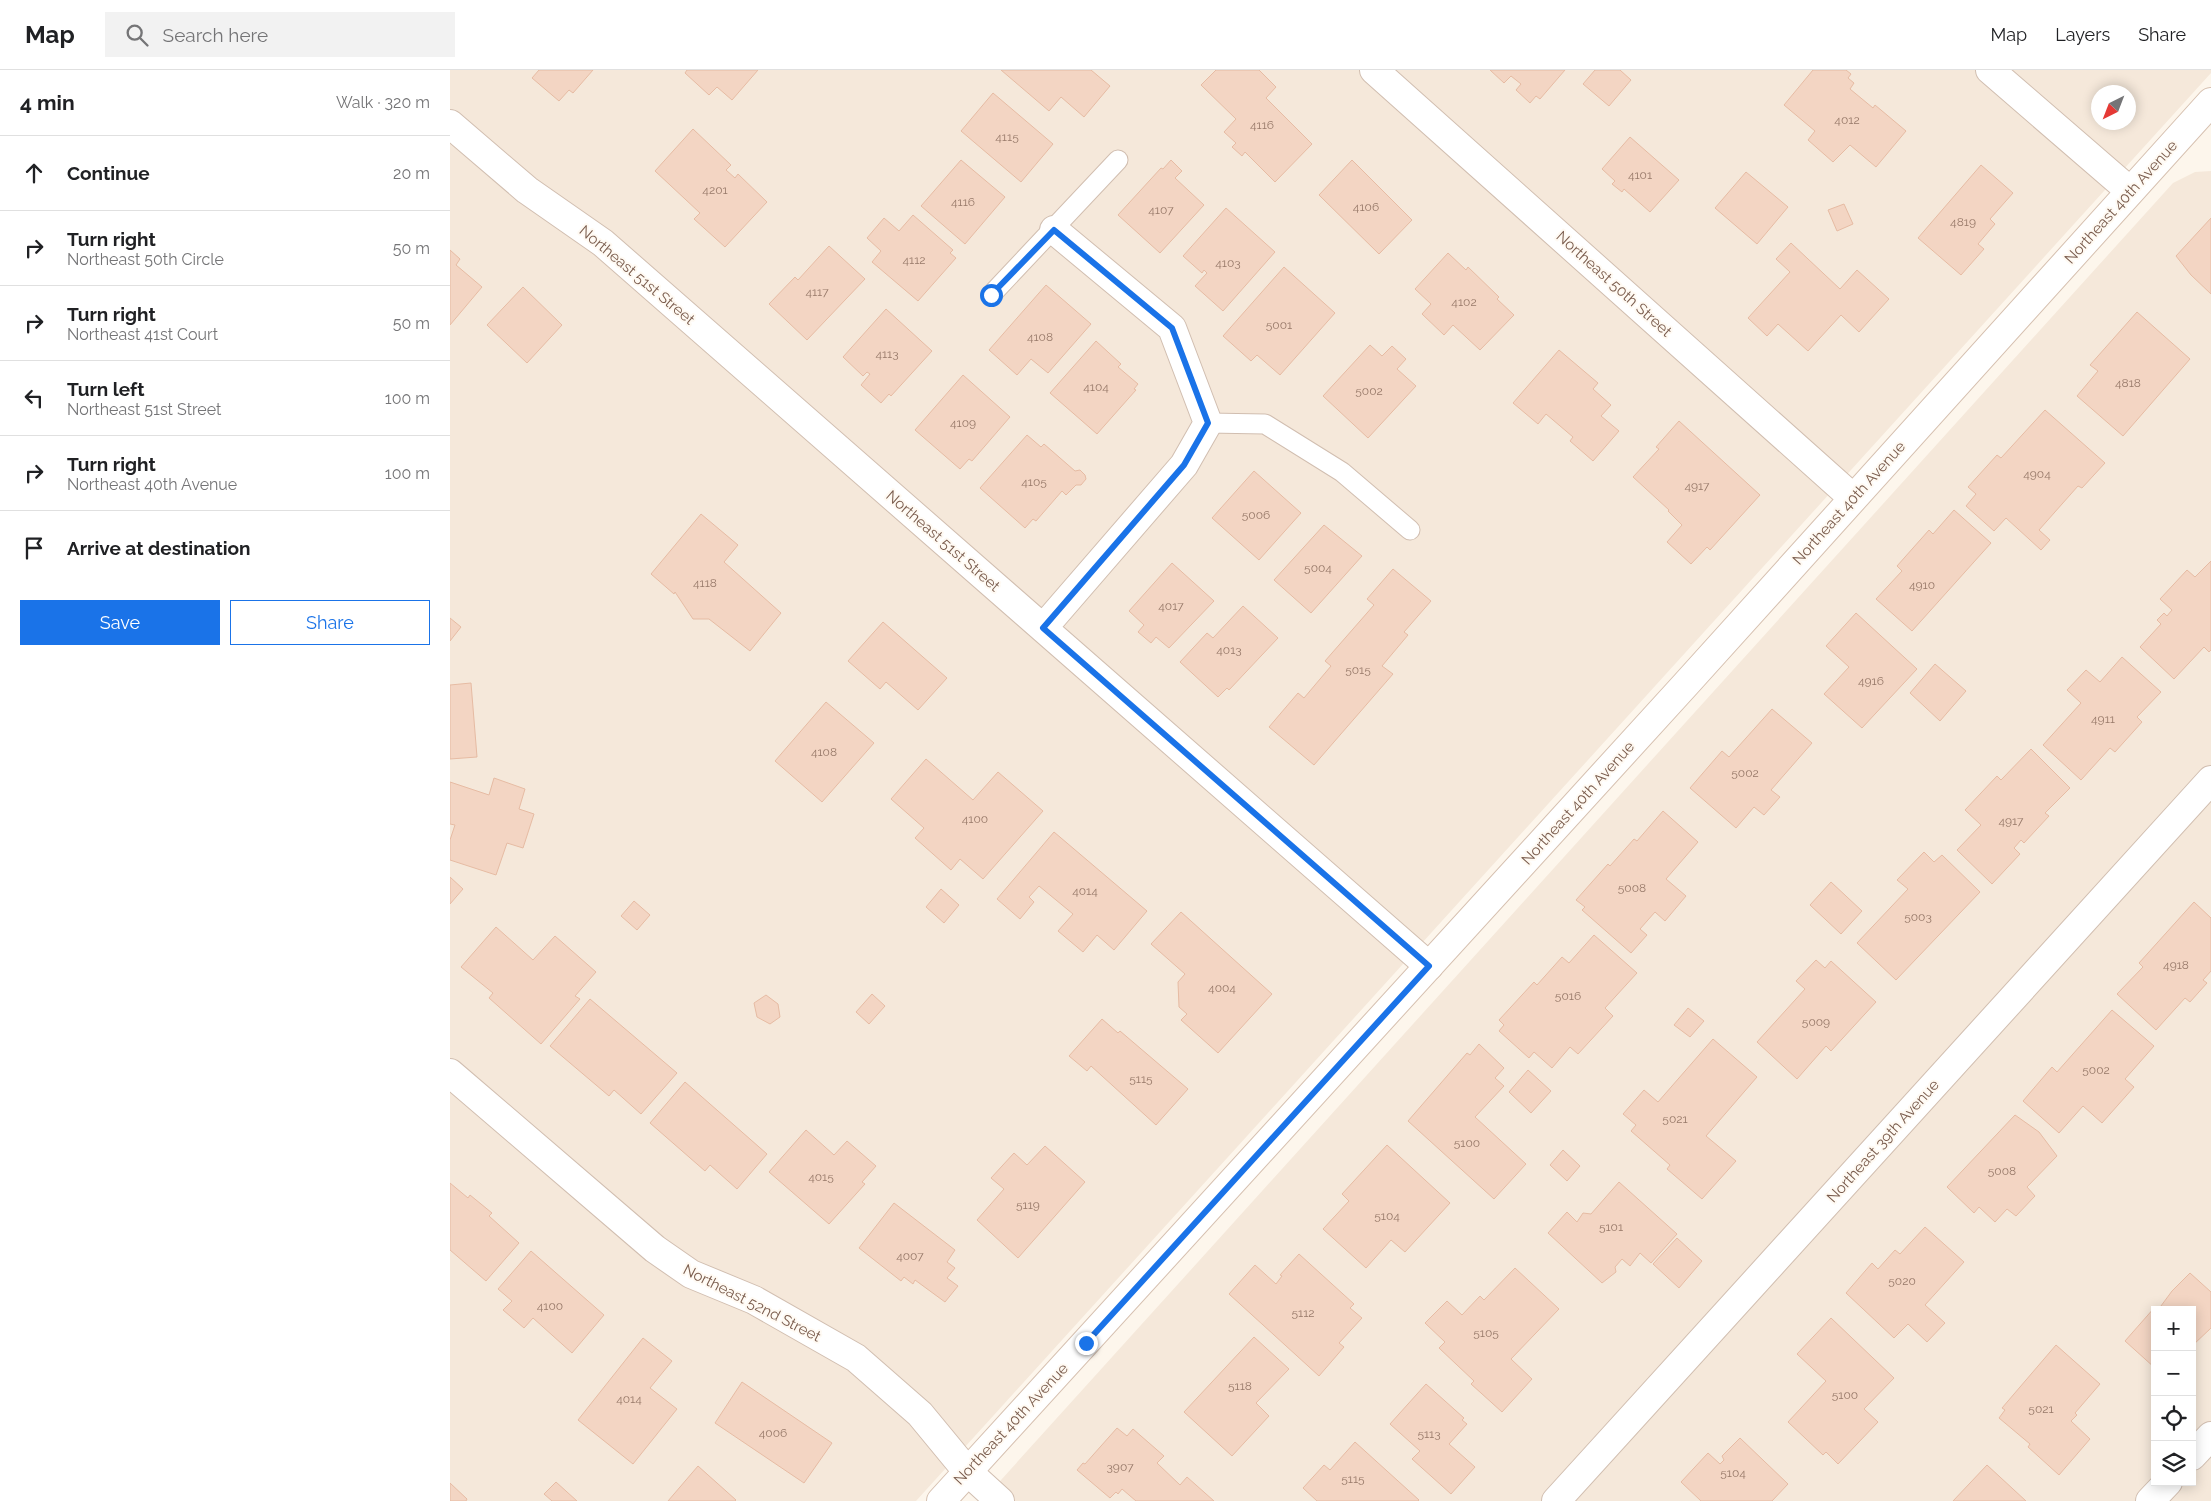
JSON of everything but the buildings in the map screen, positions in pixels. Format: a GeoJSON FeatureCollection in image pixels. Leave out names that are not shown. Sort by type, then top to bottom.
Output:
{"type":"FeatureCollection","features":[{"type":"Feature","properties":{"kind":"street","name":"Northeast 50th Street"},"geometry":{"type":"LineString","coordinates":[[1374,70],[1854,498]]}},
{"type":"Feature","properties":{"kind":"street"},"geometry":{"type":"LineString","coordinates":[[1990,70],[2130,191]]}},
{"type":"Feature","properties":{"kind":"street","name":"Northeast 40th Avenue"},"geometry":{"type":"LineString","coordinates":[[941,1501],[2210,105]]}},
{"type":"Feature","properties":{"kind":"street","name":"Northeast 51st Street"},"geometry":{"type":"LineString","coordinates":[[450,124],[526,190],[603,243],[1429,966]]}},
{"type":"Feature","properties":{"kind":"street"},"geometry":{"type":"LineString","coordinates":[[1043,628],[1184,465],[1208,423],[1172,328],[1054,230]]}},
{"type":"Feature","properties":{"kind":"street","name":"Northeast 39th Avenue"},"geometry":{"type":"LineString","coordinates":[[1556,1501],[2211,780]]}},
{"type":"Feature","properties":{"kind":"street","name":"Northeast 52nd Street"},"geometry":{"type":"LineString","coordinates":[[450,1073],[662,1254],[691,1274],[754,1300],[856,1358],[920,1414],[967,1472],[1000,1501]]}},
{"type":"Feature","properties":{"kind":"street"},"geometry":{"type":"LineString","coordinates":[[2196,1452],[2211,1436]]}},
{"type":"Feature","properties":{"kind":"street"},"geometry":{"type":"LineString","coordinates":[[2150,1501],[2164,1486]]}},
{"type":"Feature","properties":{"kind":"lane"},"geometry":{"type":"LineString","coordinates":[[991,295],[1118,160]]}},
{"type":"Feature","properties":{"kind":"lane"},"geometry":{"type":"LineString","coordinates":[[1208,423],[1265,424],[1342,472],[1410,530]]}},
{"type":"Feature","properties":{"kind":"shaded area"},"geometry":{"type":"Polygon","coordinates":[[[450,70],[2211,70],[2211,73],[916,1501],[450,1501],[450,70]]]}},
{"type":"Feature","properties":{"kind":"shaded area"},"geometry":{"type":"Polygon","coordinates":[[[2211,171],[2211,1501],[982,1501],[2173,183],[2195,172],[2211,171]]]}},
{"type":"Feature","properties":{"kind":"route"},"geometry":{"type":"LineString","coordinates":[[991,295],[1054,230],[1172,328],[1208,423],[1184,465],[1043,628],[1429,966],[1086,1343]]}}]}
